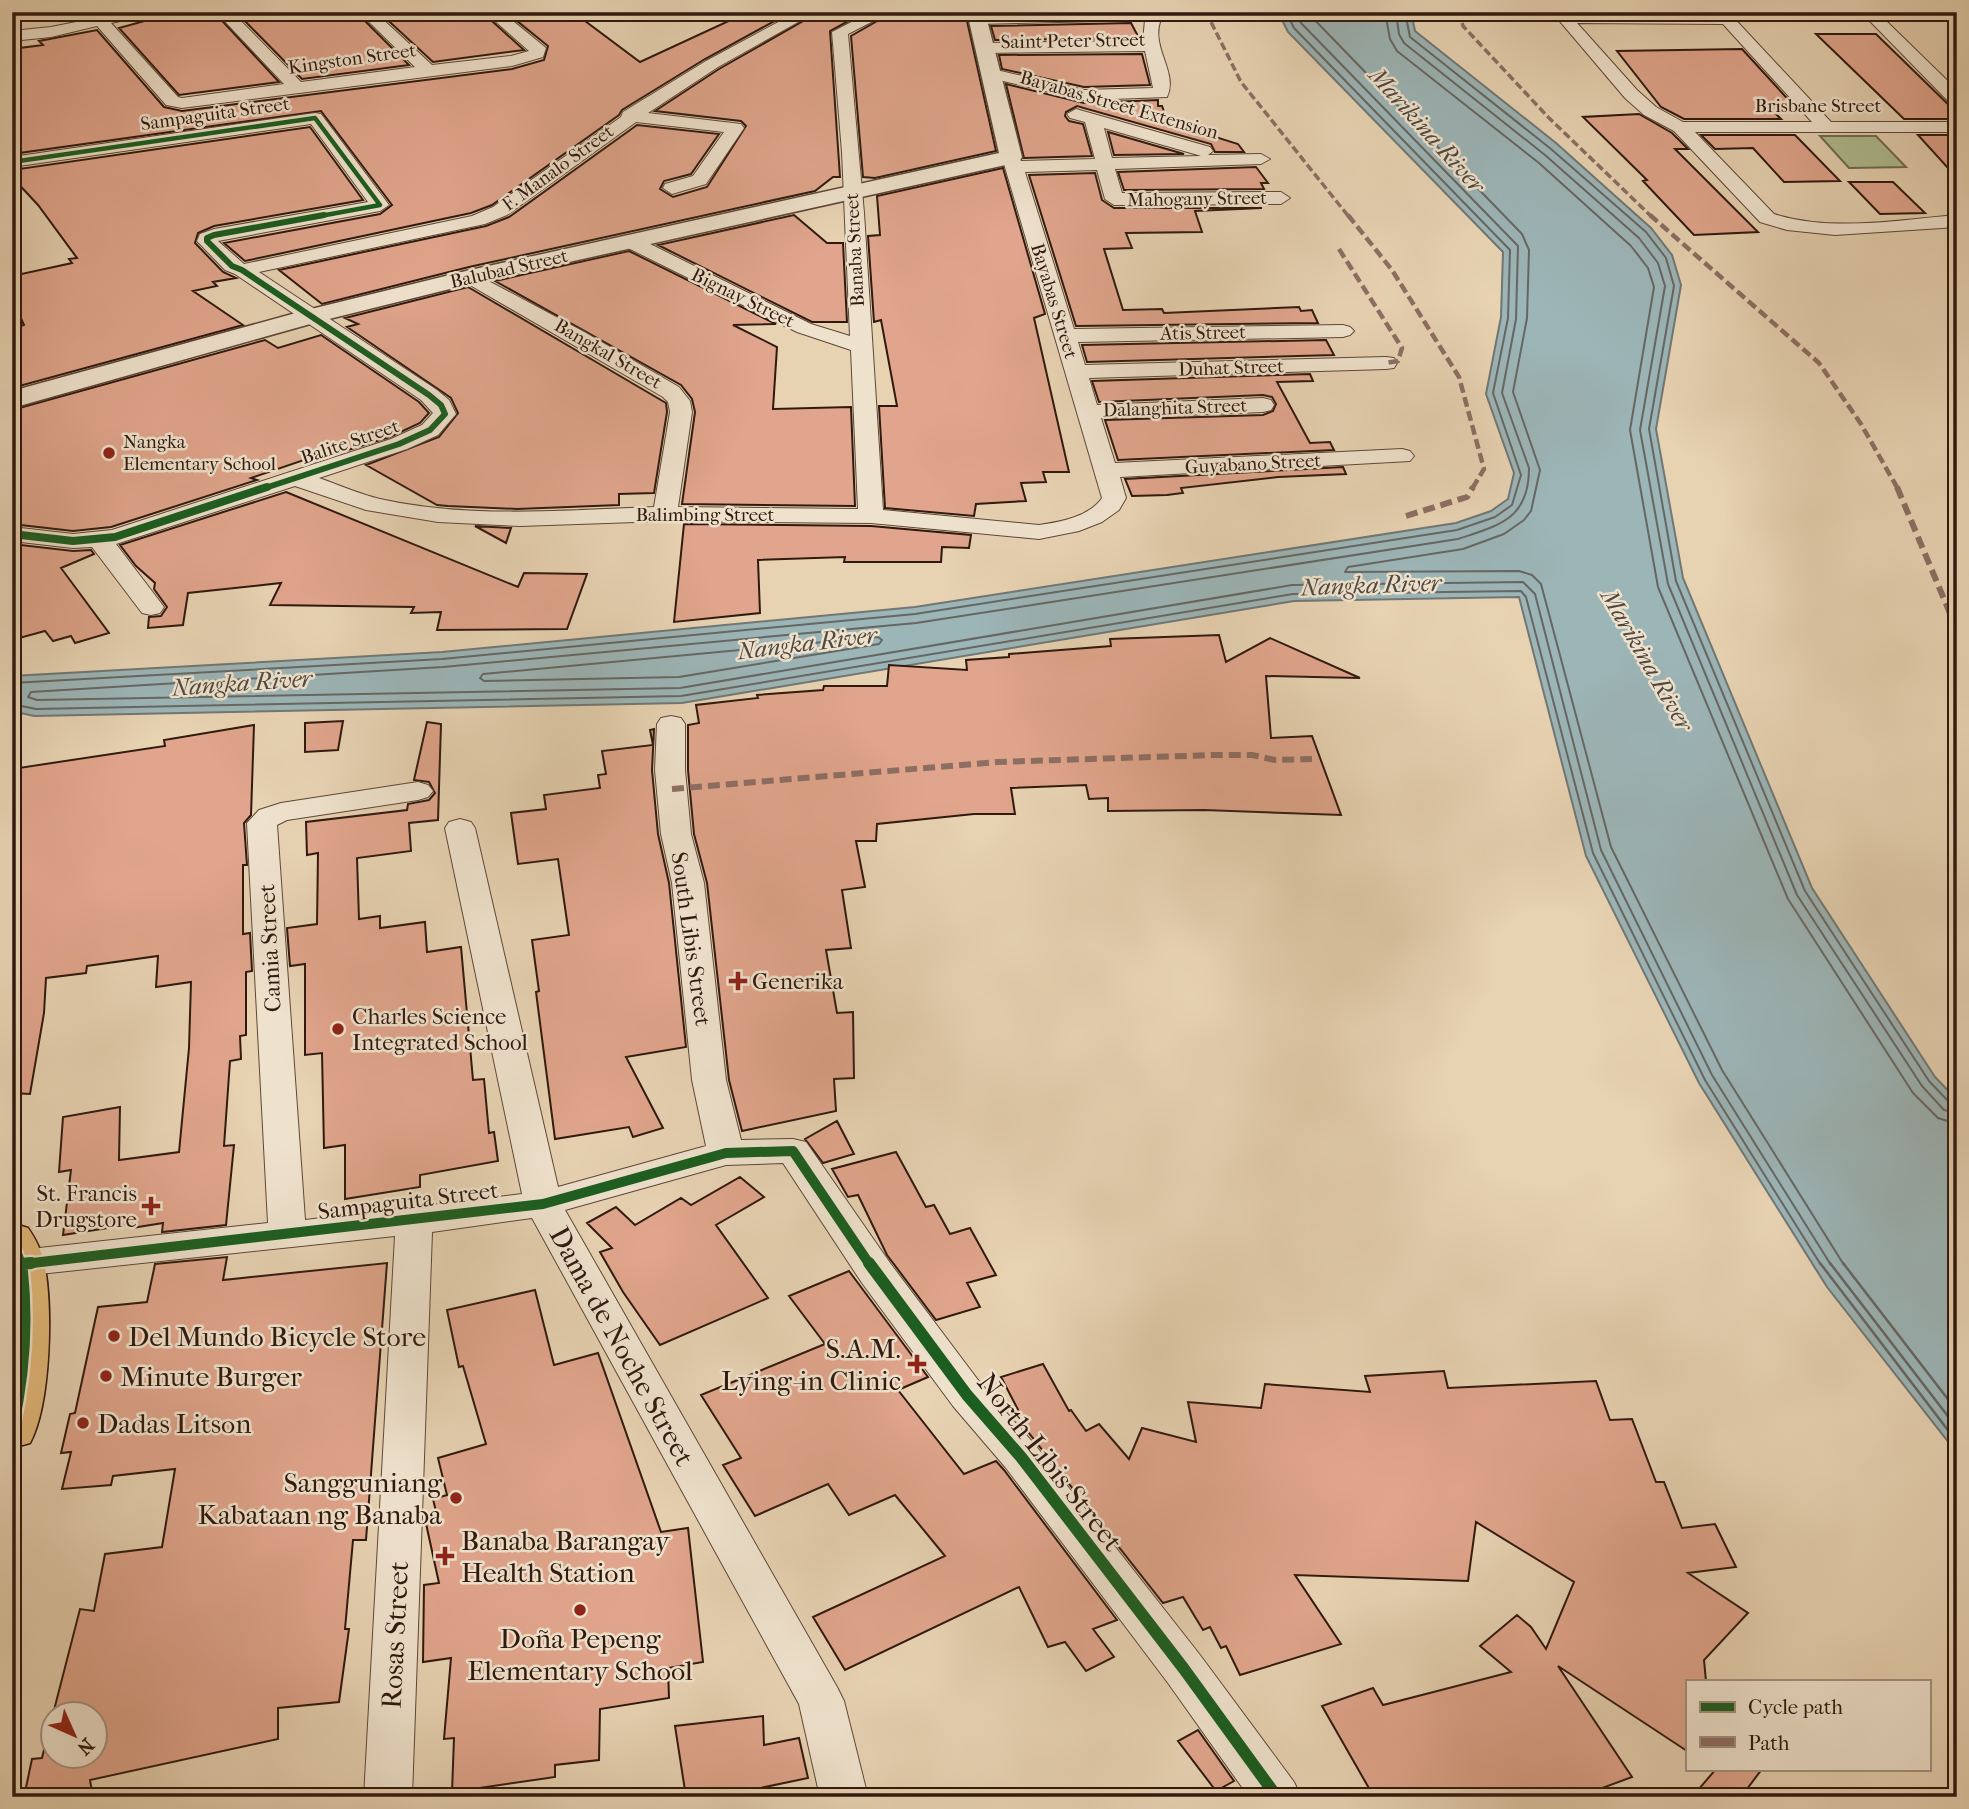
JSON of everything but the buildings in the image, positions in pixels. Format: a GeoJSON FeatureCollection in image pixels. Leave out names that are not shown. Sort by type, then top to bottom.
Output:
{"type":"FeatureCollection","features":[{"type":"Feature","properties":{"kind":"main road"},"geometry":{"type":"LineString","coordinates":[[12,1429],[19,1400],[23,1321],[15,1256]]}},
{"type":"Feature","properties":{"kind":"street"},"geometry":{"type":"LineString","coordinates":[[12,36],[73,27],[96,17],[142,12]]}},
{"type":"Feature","properties":{"kind":"street"},"geometry":{"type":"LineString","coordinates":[[223,12],[296,87]]}},
{"type":"Feature","properties":{"kind":"street"},"geometry":{"type":"LineString","coordinates":[[366,12],[428,69]]}},
{"type":"Feature","properties":{"kind":"street","name":"Kingston Street"},"geometry":{"type":"LineString","coordinates":[[96,17],[172,102],[182,103],[428,69],[512,61],[537,54],[538,48],[492,12]]}},
{"type":"Feature","properties":{"kind":"street"},"geometry":{"type":"LineString","coordinates":[[703,13],[727,12]]}},
{"type":"Feature","properties":{"kind":"street","name":"F. Manalo Street"},"geometry":{"type":"LineString","coordinates":[[242,270],[478,220],[500,211],[629,116],[712,64],[809,12]]}},
{"type":"Feature","properties":{"kind":"street","name":"Banaba Street"},"geometry":{"type":"LineString","coordinates":[[871,516],[851,192],[851,135],[840,32],[884,12]]}},
{"type":"Feature","properties":{"kind":"street"},"geometry":{"type":"LineString","coordinates":[[1868,12],[1957,100]]}},
{"type":"Feature","properties":{"kind":"street"},"geometry":{"type":"LineString","coordinates":[[1562,15],[1596,58],[1631,94],[1650,111],[1680,127],[1768,218],[1786,226],[1813,230],[1957,221]]}},
{"type":"Feature","properties":{"kind":"street"},"geometry":{"type":"LineString","coordinates":[[1562,15],[1727,19],[1827,128]]}},
{"type":"Feature","properties":{"kind":"street"},"geometry":{"type":"LineString","coordinates":[[1153,19],[1158,69],[1155,94],[1084,95],[1025,81],[986,49],[1153,19]]}},
{"type":"Feature","properties":{"kind":"street","name":"Saint Peter Street"},"geometry":{"type":"LineString","coordinates":[[986,49],[1158,69]]}},
{"type":"Feature","properties":{"kind":"street","name":"Bayabas Street Extension"},"geometry":{"type":"LineString","coordinates":[[986,49],[1033,102]]}},
{"type":"Feature","properties":{"kind":"street","name":"Bayabas Street"},"geometry":{"type":"LineString","coordinates":[[986,49],[1012,162],[1114,498],[1111,507]]}},
{"type":"Feature","properties":{"kind":"street","name":"Bayabas Street Extension"},"geometry":{"type":"LineString","coordinates":[[1057,109],[1229,158]]}},
{"type":"Feature","properties":{"kind":"street"},"geometry":{"type":"LineString","coordinates":[[629,116],[735,128],[700,180],[672,188]]}},
{"type":"Feature","properties":{"kind":"street","name":"Sampaguita Street"},"geometry":{"type":"LineString","coordinates":[[12,162],[315,118],[380,205],[214,234],[207,238],[233,266],[242,270]]}},
{"type":"Feature","properties":{"kind":"street"},"geometry":{"type":"LineString","coordinates":[[1093,119],[1105,163]]}},
{"type":"Feature","properties":{"kind":"street","name":"Brisbane Street"},"geometry":{"type":"LineString","coordinates":[[1680,127],[1957,127]]}},
{"type":"Feature","properties":{"kind":"street"},"geometry":{"type":"LineString","coordinates":[[1012,162],[1105,163],[1261,159]]}},
{"type":"Feature","properties":{"kind":"street"},"geometry":{"type":"LineString","coordinates":[[1184,161],[1204,198]]}},
{"type":"Feature","properties":{"kind":"street","name":"Balubad Street"},"geometry":{"type":"LineString","coordinates":[[12,400],[312,316],[470,277],[851,192],[1012,162]]}},
{"type":"Feature","properties":{"kind":"street","name":"Mahogany Street"},"geometry":{"type":"LineString","coordinates":[[1105,163],[1113,198],[1282,198]]}},
{"type":"Feature","properties":{"kind":"street","name":"Bignay Street"},"geometry":{"type":"LineString","coordinates":[[629,241],[804,328],[860,346]]}},
{"type":"Feature","properties":{"kind":"street"},"geometry":{"type":"LineString","coordinates":[[242,270],[312,316]]}},
{"type":"Feature","properties":{"kind":"street","name":"Bangkal Street"},"geometry":{"type":"LineString","coordinates":[[470,277],[590,343],[671,392],[679,401],[681,412],[665,514]]}},
{"type":"Feature","properties":{"kind":"street","name":"Balite Street"},"geometry":{"type":"LineString","coordinates":[[12,534],[73,541],[100,541],[298,479],[418,436],[439,423],[445,414],[441,405],[312,316]]}},
{"type":"Feature","properties":{"kind":"street","name":"Atis Street"},"geometry":{"type":"LineString","coordinates":[[1064,336],[1343,331]]}},
{"type":"Feature","properties":{"kind":"street","name":"Duhat Street"},"geometry":{"type":"LineString","coordinates":[[1075,372],[1386,363]]}},
{"type":"Feature","properties":{"kind":"street","name":"Dalanghita Street"},"geometry":{"type":"LineString","coordinates":[[1087,412],[1262,405]]}},
{"type":"Feature","properties":{"kind":"street","name":"Guyabano Street"},"geometry":{"type":"LineString","coordinates":[[1105,471],[1402,456]]}},
{"type":"Feature","properties":{"kind":"street","name":"Balimbing Street"},"geometry":{"type":"LineString","coordinates":[[298,479],[374,505],[438,516],[559,519],[665,514],[871,516],[1039,532],[1061,528],[1104,513],[1111,507]]}},
{"type":"Feature","properties":{"kind":"street"},"geometry":{"type":"LineString","coordinates":[[100,541],[151,607]]}},
{"type":"Feature","properties":{"kind":"street","name":"South Libis Street"},"geometry":{"type":"LineString","coordinates":[[671,724],[670,770],[676,834],[688,883],[709,1080],[726,1153]]}},
{"type":"Feature","properties":{"kind":"street","name":"Camia Street"},"geometry":{"type":"LineString","coordinates":[[287,1234],[262,823],[281,812],[418,792]]}},
{"type":"Feature","properties":{"kind":"street","name":"Dama de Noche Street"},"geometry":{"type":"LineString","coordinates":[[460,828],[543,1204],[821,1701],[844,1797]]}},
{"type":"Feature","properties":{"kind":"street","name":"Sampaguita Street"},"geometry":{"type":"LineString","coordinates":[[15,1256],[287,1234],[543,1204],[726,1153],[793,1151]]}},
{"type":"Feature","properties":{"kind":"street","name":"North Libis Street"},"geometry":{"type":"LineString","coordinates":[[793,1151],[801,1159],[876,1273],[967,1395],[1021,1457],[1184,1669],[1277,1797]]}},
{"type":"Feature","properties":{"kind":"street","name":"Rosas Street"},"geometry":{"type":"LineString","coordinates":[[388,1797],[414,1221]]}},
{"type":"Feature","properties":{"kind":"green space"},"geometry":{"type":"Polygon","coordinates":[[[1820,136],[1876,136],[1906,167],[1849,168],[1820,136]]]}},
{"type":"Feature","properties":{"kind":"water"},"geometry":{"type":"Polygon","coordinates":[[[1278,12],[1411,12],[1415,31],[1556,143],[1651,228],[1672,255],[1681,285],[1656,429],[1683,578],[1812,888],[1935,1077],[1957,1100],[1957,1453],[1827,1287],[1699,1083],[1586,856],[1519,597],[1294,601],[682,703],[34,716],[12,711],[12,676],[442,652],[915,607],[1456,523],[1491,511],[1508,499],[1514,473],[1486,394],[1501,317],[1503,252],[1288,32],[1278,12]]]}},
{"type":"Feature","properties":{"kind":"marked path"},"geometry":{"type":"LineString","coordinates":[[1206,12],[1241,82],[1392,270],[1459,377],[1484,469],[1467,497],[1406,516]]}},
{"type":"Feature","properties":{"kind":"marked path"},"geometry":{"type":"LineString","coordinates":[[1459,12],[1463,26],[1549,118],[1643,209],[1819,363],[1861,424],[1893,478],[1957,630]]}},
{"type":"Feature","properties":{"kind":"marked path"},"geometry":{"type":"LineString","coordinates":[[1339,249],[1402,348],[1398,361],[1386,363]]}},
{"type":"Feature","properties":{"kind":"marked path"},"geometry":{"type":"LineString","coordinates":[[672,789],[997,762],[1214,755],[1252,755],[1275,760],[1312,759]]}},
{"type":"Feature","properties":{"kind":"cycle path"},"geometry":{"type":"LineString","coordinates":[[12,162],[315,118],[380,205],[214,235],[207,238],[207,241],[232,266],[242,270],[429,395],[441,405],[445,414],[430,430],[399,444],[115,537],[73,541],[12,534]]}},
{"type":"Feature","properties":{"kind":"cycle path"},"geometry":{"type":"LineString","coordinates":[[12,1265],[543,1204],[726,1153],[793,1151],[876,1273],[967,1395],[1021,1457],[1184,1669],[1277,1797]]}},
{"type":"Feature","properties":{"kind":"cycle path"},"geometry":{"type":"LineString","coordinates":[[12,1239],[21,1265],[24,1325],[19,1391],[12,1429]]}},
{"type":"Feature","properties":{"kind":"place","name":"Nangka Elementary School"},"geometry":{"type":"Point","coordinates":[109,453]}},
{"type":"Feature","properties":{"kind":"place","name":"Generika"},"geometry":{"type":"Point","coordinates":[738,981]}},
{"type":"Feature","properties":{"kind":"place","name":"Charles Science Integrated School"},"geometry":{"type":"Point","coordinates":[338,1029]}},
{"type":"Feature","properties":{"kind":"place","name":"St. Francis Drugstore"},"geometry":{"type":"Point","coordinates":[151,1206]}},
{"type":"Feature","properties":{"kind":"place","name":"Del Mundo Bicycle Store"},"geometry":{"type":"Point","coordinates":[114,1336]}},
{"type":"Feature","properties":{"kind":"place","name":"S.A.M. Lying-in Clinic"},"geometry":{"type":"Point","coordinates":[917,1364]}},
{"type":"Feature","properties":{"kind":"place","name":"Minute Burger"},"geometry":{"type":"Point","coordinates":[106,1376]}},
{"type":"Feature","properties":{"kind":"place","name":"Dadas Litson"},"geometry":{"type":"Point","coordinates":[83,1423]}},
{"type":"Feature","properties":{"kind":"place","name":"Sangguniang Kabataan ng Banaba"},"geometry":{"type":"Point","coordinates":[456,1498]}},
{"type":"Feature","properties":{"kind":"place","name":"Banaba Barangay Health Station"},"geometry":{"type":"Point","coordinates":[445,1556]}},
{"type":"Feature","properties":{"kind":"place","name":"Doña Pepeng Elementary School"},"geometry":{"type":"Point","coordinates":[580,1610]}},
{"type":"Feature","properties":{"kind":"water label","name":"Marikina River"},"geometry":{"type":"Point","coordinates":[1427,130]}},
{"type":"Feature","properties":{"kind":"water label","name":"Nangka River"},"geometry":{"type":"Point","coordinates":[1371,585]}},
{"type":"Feature","properties":{"kind":"water label","name":"Nangka River"},"geometry":{"type":"Point","coordinates":[807,643]}},
{"type":"Feature","properties":{"kind":"water label","name":"Marikina River"},"geometry":{"type":"Point","coordinates":[1647,660]}},
{"type":"Feature","properties":{"kind":"water label","name":"Nangka River"},"geometry":{"type":"Point","coordinates":[242,683]}}]}
